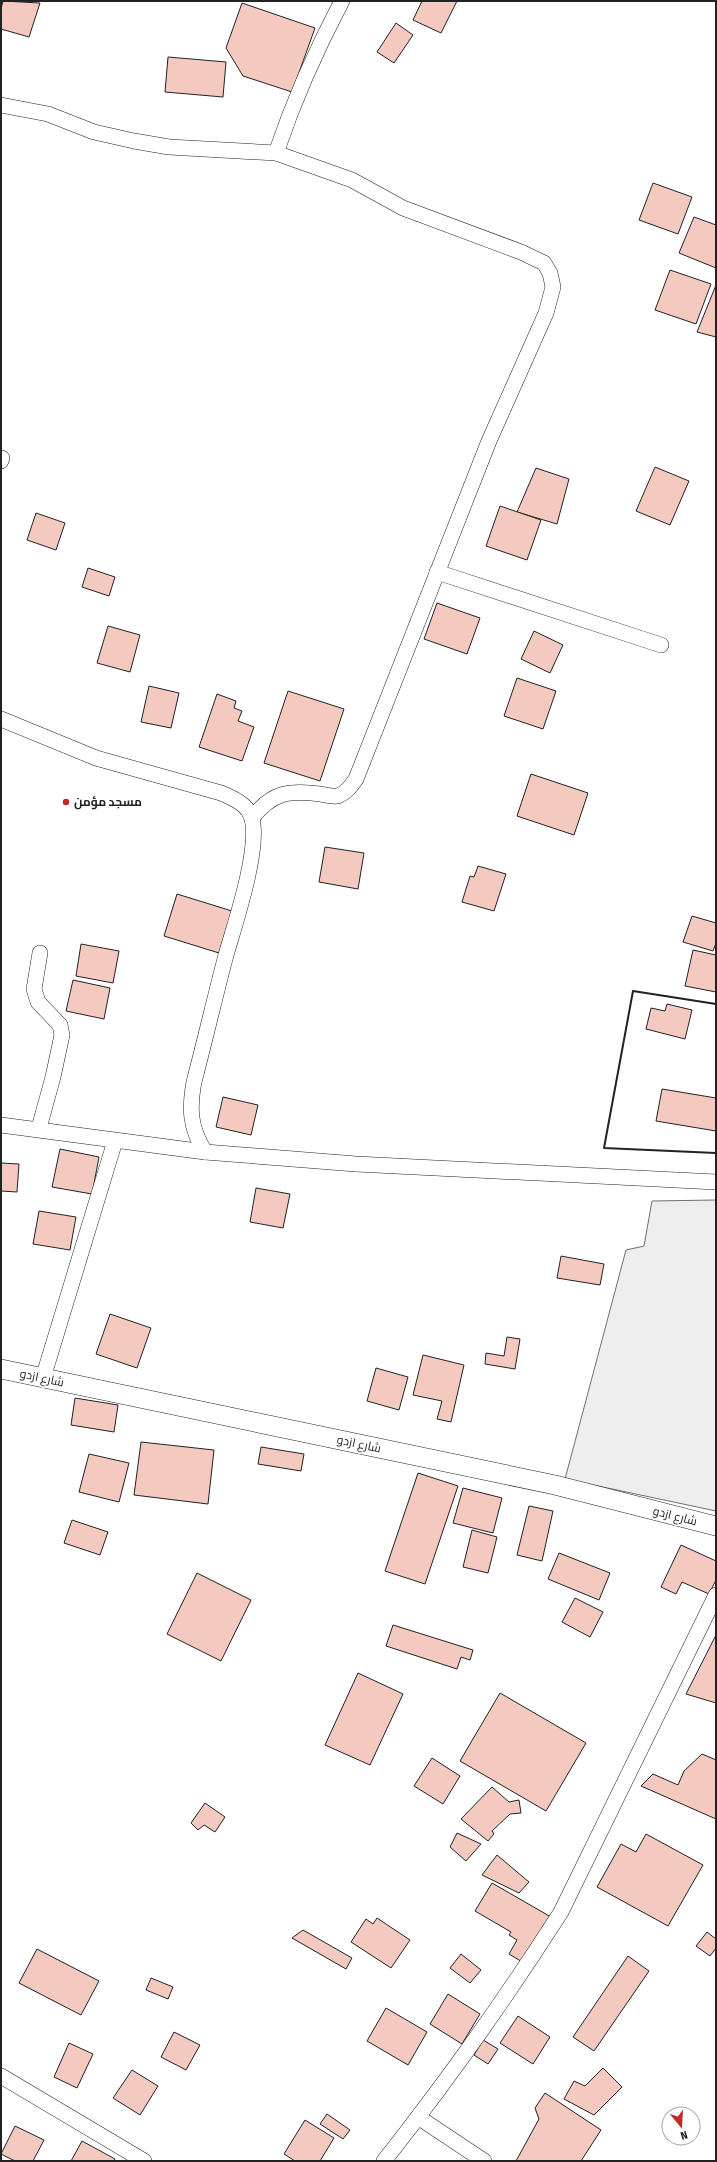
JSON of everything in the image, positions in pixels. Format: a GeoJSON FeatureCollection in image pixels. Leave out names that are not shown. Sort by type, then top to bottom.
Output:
{"type":"FeatureCollection","features":[{"type":"Feature","properties":{"kind":"street"},"geometry":{"type":"LineString","coordinates":[[276,153],[291,109],[321,40],[342,1]]}},
{"type":"Feature","properties":{"kind":"street"},"geometry":{"type":"LineString","coordinates":[[1,105],[48,114],[94,132],[134,142],[169,147],[276,153],[352,180],[402,208],[521,252],[544,263],[550,272],[553,287],[546,313],[489,441],[356,779],[349,790],[337,796],[293,792],[277,796],[262,805],[252,818]]}},
{"type":"Feature","properties":{"kind":"street"},"geometry":{"type":"LineString","coordinates":[[437,572],[662,645]]}},
{"type":"Feature","properties":{"kind":"street"},"geometry":{"type":"LineString","coordinates":[[1,719],[96,758],[221,793],[234,799],[246,808],[252,818],[254,832],[247,876],[190,1102],[193,1129],[205,1152]]}},
{"type":"Feature","properties":{"kind":"street"},"geometry":{"type":"LineString","coordinates":[[39,1128],[53,1077],[62,1035],[60,1026],[38,1002],[34,989],[40,953]]}},
{"type":"Feature","properties":{"kind":"street"},"geometry":{"type":"LineString","coordinates":[[1,1124],[39,1128],[115,1141],[205,1152],[400,1167],[716,1182]]}},
{"type":"Feature","properties":{"kind":"street"},"geometry":{"type":"LineString","coordinates":[[43,1378],[115,1141]]}},
{"type":"Feature","properties":{"kind":"street","name":"شارع ازدو"},"geometry":{"type":"LineString","coordinates":[[1,1370],[555,1485],[716,1526]]}},
{"type":"Feature","properties":{"kind":"street"},"geometry":{"type":"LineString","coordinates":[[384,2161],[453,2072],[561,1912],[716,1595]]}},
{"type":"Feature","properties":{"kind":"street"},"geometry":{"type":"LineString","coordinates":[[1,2076],[144,2161]]}},
{"type":"Feature","properties":{"kind":"street"},"geometry":{"type":"LineString","coordinates":[[418,2117],[484,2161]]}},
{"type":"Feature","properties":{"kind":"shaded area"},"geometry":{"type":"Polygon","coordinates":[[[716,1200],[716,1511],[565,1479],[626,1250],[644,1246],[652,1201],[716,1200]]]}},
{"type":"Feature","properties":{"kind":"building"},"geometry":{"type":"Polygon","coordinates":[[[3,1],[40,3],[29,37],[1,29],[1,9],[3,1]]]}},
{"type":"Feature","properties":{"kind":"building"},"geometry":{"type":"Polygon","coordinates":[[[422,1],[457,1],[441,33],[413,20],[422,1]]]}},
{"type":"Feature","properties":{"kind":"building"},"geometry":{"type":"Polygon","coordinates":[[[242,3],[315,28],[292,92],[243,76],[226,48],[242,3]]]}},
{"type":"Feature","properties":{"kind":"building"},"geometry":{"type":"Polygon","coordinates":[[[396,23],[413,35],[394,63],[377,52],[396,23]]]}},
{"type":"Feature","properties":{"kind":"building"},"geometry":{"type":"Polygon","coordinates":[[[168,57],[226,62],[223,97],[165,92],[168,57]]]}},
{"type":"Feature","properties":{"kind":"building"},"geometry":{"type":"Polygon","coordinates":[[[653,183],[692,197],[678,234],[639,220],[653,183]]]}},
{"type":"Feature","properties":{"kind":"building"},"geometry":{"type":"Polygon","coordinates":[[[694,217],[716,225],[716,268],[679,253],[694,217]]]}},
{"type":"Feature","properties":{"kind":"building"},"geometry":{"type":"Polygon","coordinates":[[[670,270],[711,284],[696,324],[655,310],[670,270]]]}},
{"type":"Feature","properties":{"kind":"building"},"geometry":{"type":"Polygon","coordinates":[[[716,285],[716,337],[697,332],[716,285]]]}},
{"type":"Feature","properties":{"kind":"building"},"geometry":{"type":"Polygon","coordinates":[[[655,467],[689,481],[670,525],[636,511],[655,467]]]}},
{"type":"Feature","properties":{"kind":"building"},"geometry":{"type":"Polygon","coordinates":[[[536,468],[569,479],[557,524],[517,512],[536,468]]]}},
{"type":"Feature","properties":{"kind":"building"},"geometry":{"type":"Polygon","coordinates":[[[500,506],[541,520],[527,560],[486,546],[500,506]]]}},
{"type":"Feature","properties":{"kind":"building"},"geometry":{"type":"Polygon","coordinates":[[[36,513],[65,523],[56,550],[27,540],[36,513]]]}},
{"type":"Feature","properties":{"kind":"building"},"geometry":{"type":"Polygon","coordinates":[[[88,568],[115,577],[109,596],[82,587],[88,568]]]}},
{"type":"Feature","properties":{"kind":"building"},"geometry":{"type":"Polygon","coordinates":[[[437,603],[480,618],[467,654],[424,639],[437,603]]]}},
{"type":"Feature","properties":{"kind":"building"},"geometry":{"type":"Polygon","coordinates":[[[108,626],[140,635],[130,672],[97,663],[108,626]]]}},
{"type":"Feature","properties":{"kind":"building"},"geometry":{"type":"Polygon","coordinates":[[[534,631],[563,645],[550,673],[521,659],[534,631]]]}},
{"type":"Feature","properties":{"kind":"building"},"geometry":{"type":"Polygon","coordinates":[[[517,678],[556,691],[543,729],[504,716],[517,678]]]}},
{"type":"Feature","properties":{"kind":"building"},"geometry":{"type":"Polygon","coordinates":[[[149,686],[179,693],[171,728],[141,722],[149,686]]]}},
{"type":"Feature","properties":{"kind":"building"},"geometry":{"type":"Polygon","coordinates":[[[288,691],[344,709],[320,781],[264,763],[288,691]]]}},
{"type":"Feature","properties":{"kind":"building"},"geometry":{"type":"Polygon","coordinates":[[[217,694],[236,701],[234,708],[242,711],[238,721],[254,727],[242,761],[199,747],[217,694]]]}},
{"type":"Feature","properties":{"kind":"building"},"geometry":{"type":"Polygon","coordinates":[[[531,774],[588,793],[574,835],[517,816],[531,774]]]}},
{"type":"Feature","properties":{"kind":"building"},"geometry":{"type":"Polygon","coordinates":[[[325,847],[364,853],[358,889],[319,882],[325,847]]]}},
{"type":"Feature","properties":{"kind":"building"},"geometry":{"type":"Polygon","coordinates":[[[478,866],[506,874],[494,911],[462,902],[470,876],[474,877],[478,866]]]}},
{"type":"Feature","properties":{"kind":"building"},"geometry":{"type":"Polygon","coordinates":[[[177,894],[232,911],[219,953],[164,936],[177,894]]]}},
{"type":"Feature","properties":{"kind":"building"},"geometry":{"type":"Polygon","coordinates":[[[692,916],[716,923],[716,943],[713,951],[683,942],[692,916]]]}},
{"type":"Feature","properties":{"kind":"building"},"geometry":{"type":"Polygon","coordinates":[[[81,944],[119,951],[113,983],[76,976],[81,944]]]}},
{"type":"Feature","properties":{"kind":"building"},"geometry":{"type":"Polygon","coordinates":[[[693,950],[716,955],[716,992],[685,986],[693,950]]]}},
{"type":"Feature","properties":{"kind":"building"},"geometry":{"type":"Polygon","coordinates":[[[73,980],[110,988],[104,1019],[66,1011],[73,980]]]}},
{"type":"Feature","properties":{"kind":"building"},"geometry":{"type":"Polygon","coordinates":[[[667,1004],[692,1010],[685,1039],[646,1029],[651,1008],[665,1011],[667,1004]]]}},
{"type":"Feature","properties":{"kind":"building"},"geometry":{"type":"Polygon","coordinates":[[[662,1089],[716,1098],[716,1131],[656,1121],[662,1089]]]}},
{"type":"Feature","properties":{"kind":"building"},"geometry":{"type":"Polygon","coordinates":[[[223,1097],[258,1105],[251,1135],[216,1127],[223,1097]]]}},
{"type":"Feature","properties":{"kind":"building"},"geometry":{"type":"Polygon","coordinates":[[[60,1149],[99,1157],[92,1194],[52,1187],[60,1149]]]}},
{"type":"Feature","properties":{"kind":"building"},"geometry":{"type":"Polygon","coordinates":[[[1,1163],[19,1164],[17,1192],[1,1191],[1,1163]]]}},
{"type":"Feature","properties":{"kind":"building"},"geometry":{"type":"Polygon","coordinates":[[[256,1188],[290,1194],[283,1228],[250,1222],[256,1188]]]}},
{"type":"Feature","properties":{"kind":"building"},"geometry":{"type":"Polygon","coordinates":[[[39,1211],[76,1217],[70,1250],[33,1244],[39,1211]]]}},
{"type":"Feature","properties":{"kind":"building"},"geometry":{"type":"Polygon","coordinates":[[[561,1256],[604,1264],[600,1285],[557,1278],[561,1256]]]}},
{"type":"Feature","properties":{"kind":"building"},"geometry":{"type":"Polygon","coordinates":[[[110,1314],[151,1328],[137,1368],[96,1354],[110,1314]]]}},
{"type":"Feature","properties":{"kind":"building"},"geometry":{"type":"Polygon","coordinates":[[[507,1337],[520,1339],[515,1369],[485,1364],[486,1353],[504,1356],[507,1337]]]}},
{"type":"Feature","properties":{"kind":"building"},"geometry":{"type":"Polygon","coordinates":[[[423,1355],[464,1365],[451,1422],[437,1419],[442,1401],[413,1395],[423,1355]]]}},
{"type":"Feature","properties":{"kind":"building"},"geometry":{"type":"Polygon","coordinates":[[[376,1368],[408,1377],[399,1410],[367,1401],[376,1368]]]}},
{"type":"Feature","properties":{"kind":"building"},"geometry":{"type":"Polygon","coordinates":[[[75,1398],[118,1405],[114,1432],[71,1425],[75,1398]]]}},
{"type":"Feature","properties":{"kind":"building"},"geometry":{"type":"Polygon","coordinates":[[[141,1442],[214,1450],[208,1504],[134,1495],[141,1442]]]}},
{"type":"Feature","properties":{"kind":"building"},"geometry":{"type":"Polygon","coordinates":[[[261,1447],[304,1454],[301,1471],[258,1464],[261,1447]]]}},
{"type":"Feature","properties":{"kind":"building"},"geometry":{"type":"Polygon","coordinates":[[[89,1454],[129,1463],[119,1502],[79,1492],[89,1454]]]}},
{"type":"Feature","properties":{"kind":"building"},"geometry":{"type":"Polygon","coordinates":[[[418,1473],[458,1486],[425,1584],[385,1571],[418,1473]]]}},
{"type":"Feature","properties":{"kind":"building"},"geometry":{"type":"Polygon","coordinates":[[[463,1488],[502,1498],[493,1533],[453,1523],[463,1488]]]}},
{"type":"Feature","properties":{"kind":"building"},"geometry":{"type":"Polygon","coordinates":[[[529,1506],[553,1511],[542,1561],[517,1555],[529,1506]]]}},
{"type":"Feature","properties":{"kind":"building"},"geometry":{"type":"Polygon","coordinates":[[[72,1520],[108,1532],[100,1555],[64,1543],[72,1520]]]}},
{"type":"Feature","properties":{"kind":"building"},"geometry":{"type":"Polygon","coordinates":[[[472,1530],[497,1537],[488,1573],[463,1567],[472,1530]]]}},
{"type":"Feature","properties":{"kind":"building"},"geometry":{"type":"Polygon","coordinates":[[[681,1545],[716,1561],[716,1580],[709,1594],[682,1582],[676,1594],[661,1587],[681,1545]]]}},
{"type":"Feature","properties":{"kind":"building"},"geometry":{"type":"Polygon","coordinates":[[[559,1553],[610,1573],[599,1600],[548,1579],[559,1553]]]}},
{"type":"Feature","properties":{"kind":"building"},"geometry":{"type":"Polygon","coordinates":[[[197,1573],[251,1600],[221,1661],[167,1634],[197,1573]]]}},
{"type":"Feature","properties":{"kind":"building"},"geometry":{"type":"Polygon","coordinates":[[[575,1598],[603,1612],[590,1637],[562,1622],[575,1598]]]}},
{"type":"Feature","properties":{"kind":"building"},"geometry":{"type":"Polygon","coordinates":[[[393,1625],[473,1650],[470,1660],[461,1657],[457,1669],[386,1646],[393,1625]]]}},
{"type":"Feature","properties":{"kind":"building"},"geometry":{"type":"Polygon","coordinates":[[[716,1635],[716,1703],[686,1694],[716,1635]]]}},
{"type":"Feature","properties":{"kind":"building"},"geometry":{"type":"Polygon","coordinates":[[[358,1673],[403,1694],[370,1765],[325,1745],[358,1673]]]}},
{"type":"Feature","properties":{"kind":"building"},"geometry":{"type":"Polygon","coordinates":[[[500,1693],[586,1743],[546,1811],[460,1761],[500,1693]]]}},
{"type":"Feature","properties":{"kind":"building"},"geometry":{"type":"Polygon","coordinates":[[[702,1754],[716,1760],[716,1819],[641,1786],[653,1774],[678,1785],[684,1771],[702,1754]]]}},
{"type":"Feature","properties":{"kind":"building"},"geometry":{"type":"Polygon","coordinates":[[[432,1758],[460,1776],[443,1804],[414,1786],[432,1758]]]}},
{"type":"Feature","properties":{"kind":"building"},"geometry":{"type":"Polygon","coordinates":[[[492,1787],[509,1802],[519,1800],[521,1813],[510,1814],[492,1831],[494,1834],[488,1841],[461,1819],[492,1787]]]}},
{"type":"Feature","properties":{"kind":"building"},"geometry":{"type":"Polygon","coordinates":[[[205,1803],[225,1817],[215,1832],[204,1825],[198,1830],[191,1823],[205,1803]]]}},
{"type":"Feature","properties":{"kind":"building"},"geometry":{"type":"Polygon","coordinates":[[[457,1833],[481,1844],[466,1861],[450,1847],[457,1833]]]}},
{"type":"Feature","properties":{"kind":"building"},"geometry":{"type":"Polygon","coordinates":[[[646,1834],[703,1865],[668,1926],[597,1887],[621,1844],[636,1852],[646,1834]]]}},
{"type":"Feature","properties":{"kind":"building"},"geometry":{"type":"Polygon","coordinates":[[[497,1855],[529,1882],[519,1893],[482,1875],[497,1855]]]}},
{"type":"Feature","properties":{"kind":"building"},"geometry":{"type":"Polygon","coordinates":[[[492,1883],[551,1917],[524,1963],[509,1954],[517,1940],[509,1935],[511,1932],[475,1911],[492,1883]]]}},
{"type":"Feature","properties":{"kind":"building"},"geometry":{"type":"Polygon","coordinates":[[[377,1918],[410,1940],[391,1968],[351,1942],[366,1919],[373,1924],[377,1918]]]}},
{"type":"Feature","properties":{"kind":"building"},"geometry":{"type":"Polygon","coordinates":[[[303,1930],[352,1958],[346,1969],[292,1938],[303,1930]]]}},
{"type":"Feature","properties":{"kind":"building"},"geometry":{"type":"Polygon","coordinates":[[[707,1932],[716,1939],[716,1948],[710,1956],[696,1946],[707,1932]]]}},
{"type":"Feature","properties":{"kind":"building"},"geometry":{"type":"Polygon","coordinates":[[[37,1949],[99,1981],[81,2015],[19,1983],[37,1949]]]}},
{"type":"Feature","properties":{"kind":"building"},"geometry":{"type":"Polygon","coordinates":[[[461,1954],[481,1970],[470,1983],[450,1968],[461,1954]]]}},
{"type":"Feature","properties":{"kind":"building"},"geometry":{"type":"Polygon","coordinates":[[[628,1956],[649,1971],[594,2051],[573,2037],[628,1956]]]}},
{"type":"Feature","properties":{"kind":"building"},"geometry":{"type":"Polygon","coordinates":[[[151,1978],[173,1987],[168,1999],[146,1990],[151,1978]]]}},
{"type":"Feature","properties":{"kind":"building"},"geometry":{"type":"Polygon","coordinates":[[[448,1994],[480,2014],[462,2044],[430,2024],[448,1994]]]}},
{"type":"Feature","properties":{"kind":"building"},"geometry":{"type":"Polygon","coordinates":[[[386,2008],[427,2032],[408,2065],[367,2041],[386,2008]]]}},
{"type":"Feature","properties":{"kind":"building"},"geometry":{"type":"Polygon","coordinates":[[[518,2016],[550,2037],[533,2064],[500,2043],[518,2016]]]}},
{"type":"Feature","properties":{"kind":"building"},"geometry":{"type":"Polygon","coordinates":[[[174,2032],[200,2045],[186,2070],[161,2057],[174,2032]]]}},
{"type":"Feature","properties":{"kind":"building"},"geometry":{"type":"Polygon","coordinates":[[[483,2040],[498,2049],[488,2064],[474,2055],[483,2040]]]}},
{"type":"Feature","properties":{"kind":"building"},"geometry":{"type":"Polygon","coordinates":[[[69,2043],[93,2054],[77,2088],[54,2077],[69,2043]]]}},
{"type":"Feature","properties":{"kind":"building"},"geometry":{"type":"Polygon","coordinates":[[[603,2068],[622,2087],[594,2115],[564,2099],[574,2081],[585,2086],[603,2068]]]}},
{"type":"Feature","properties":{"kind":"building"},"geometry":{"type":"Polygon","coordinates":[[[132,2070],[158,2086],[140,2115],[113,2098],[132,2070]]]}},
{"type":"Feature","properties":{"kind":"building"},"geometry":{"type":"Polygon","coordinates":[[[545,2093],[601,2130],[581,2161],[516,2161],[539,2119],[535,2108],[545,2093]]]}},
{"type":"Feature","properties":{"kind":"building"},"geometry":{"type":"Polygon","coordinates":[[[327,2114],[350,2130],[343,2139],[320,2124],[327,2114]]]}},
{"type":"Feature","properties":{"kind":"building"},"geometry":{"type":"Polygon","coordinates":[[[305,2120],[334,2138],[320,2161],[295,2161],[284,2154],[305,2120]]]}},
{"type":"Feature","properties":{"kind":"building"},"geometry":{"type":"Polygon","coordinates":[[[15,2126],[44,2140],[33,2161],[15,2161],[1,2154],[15,2126]]]}},
{"type":"Feature","properties":{"kind":"building"},"geometry":{"type":"Polygon","coordinates":[[[82,2141],[115,2159],[114,2161],[71,2161],[82,2141]]]}},
{"type":"Feature","properties":{"kind":"wall"},"geometry":{"type":"LineString","coordinates":[[716,1004],[633,991],[604,1148],[716,1153]]}},
{"type":"Feature","properties":{"kind":"place","name":"مسجد مؤمن"},"geometry":{"type":"Point","coordinates":[66,802]}}]}
